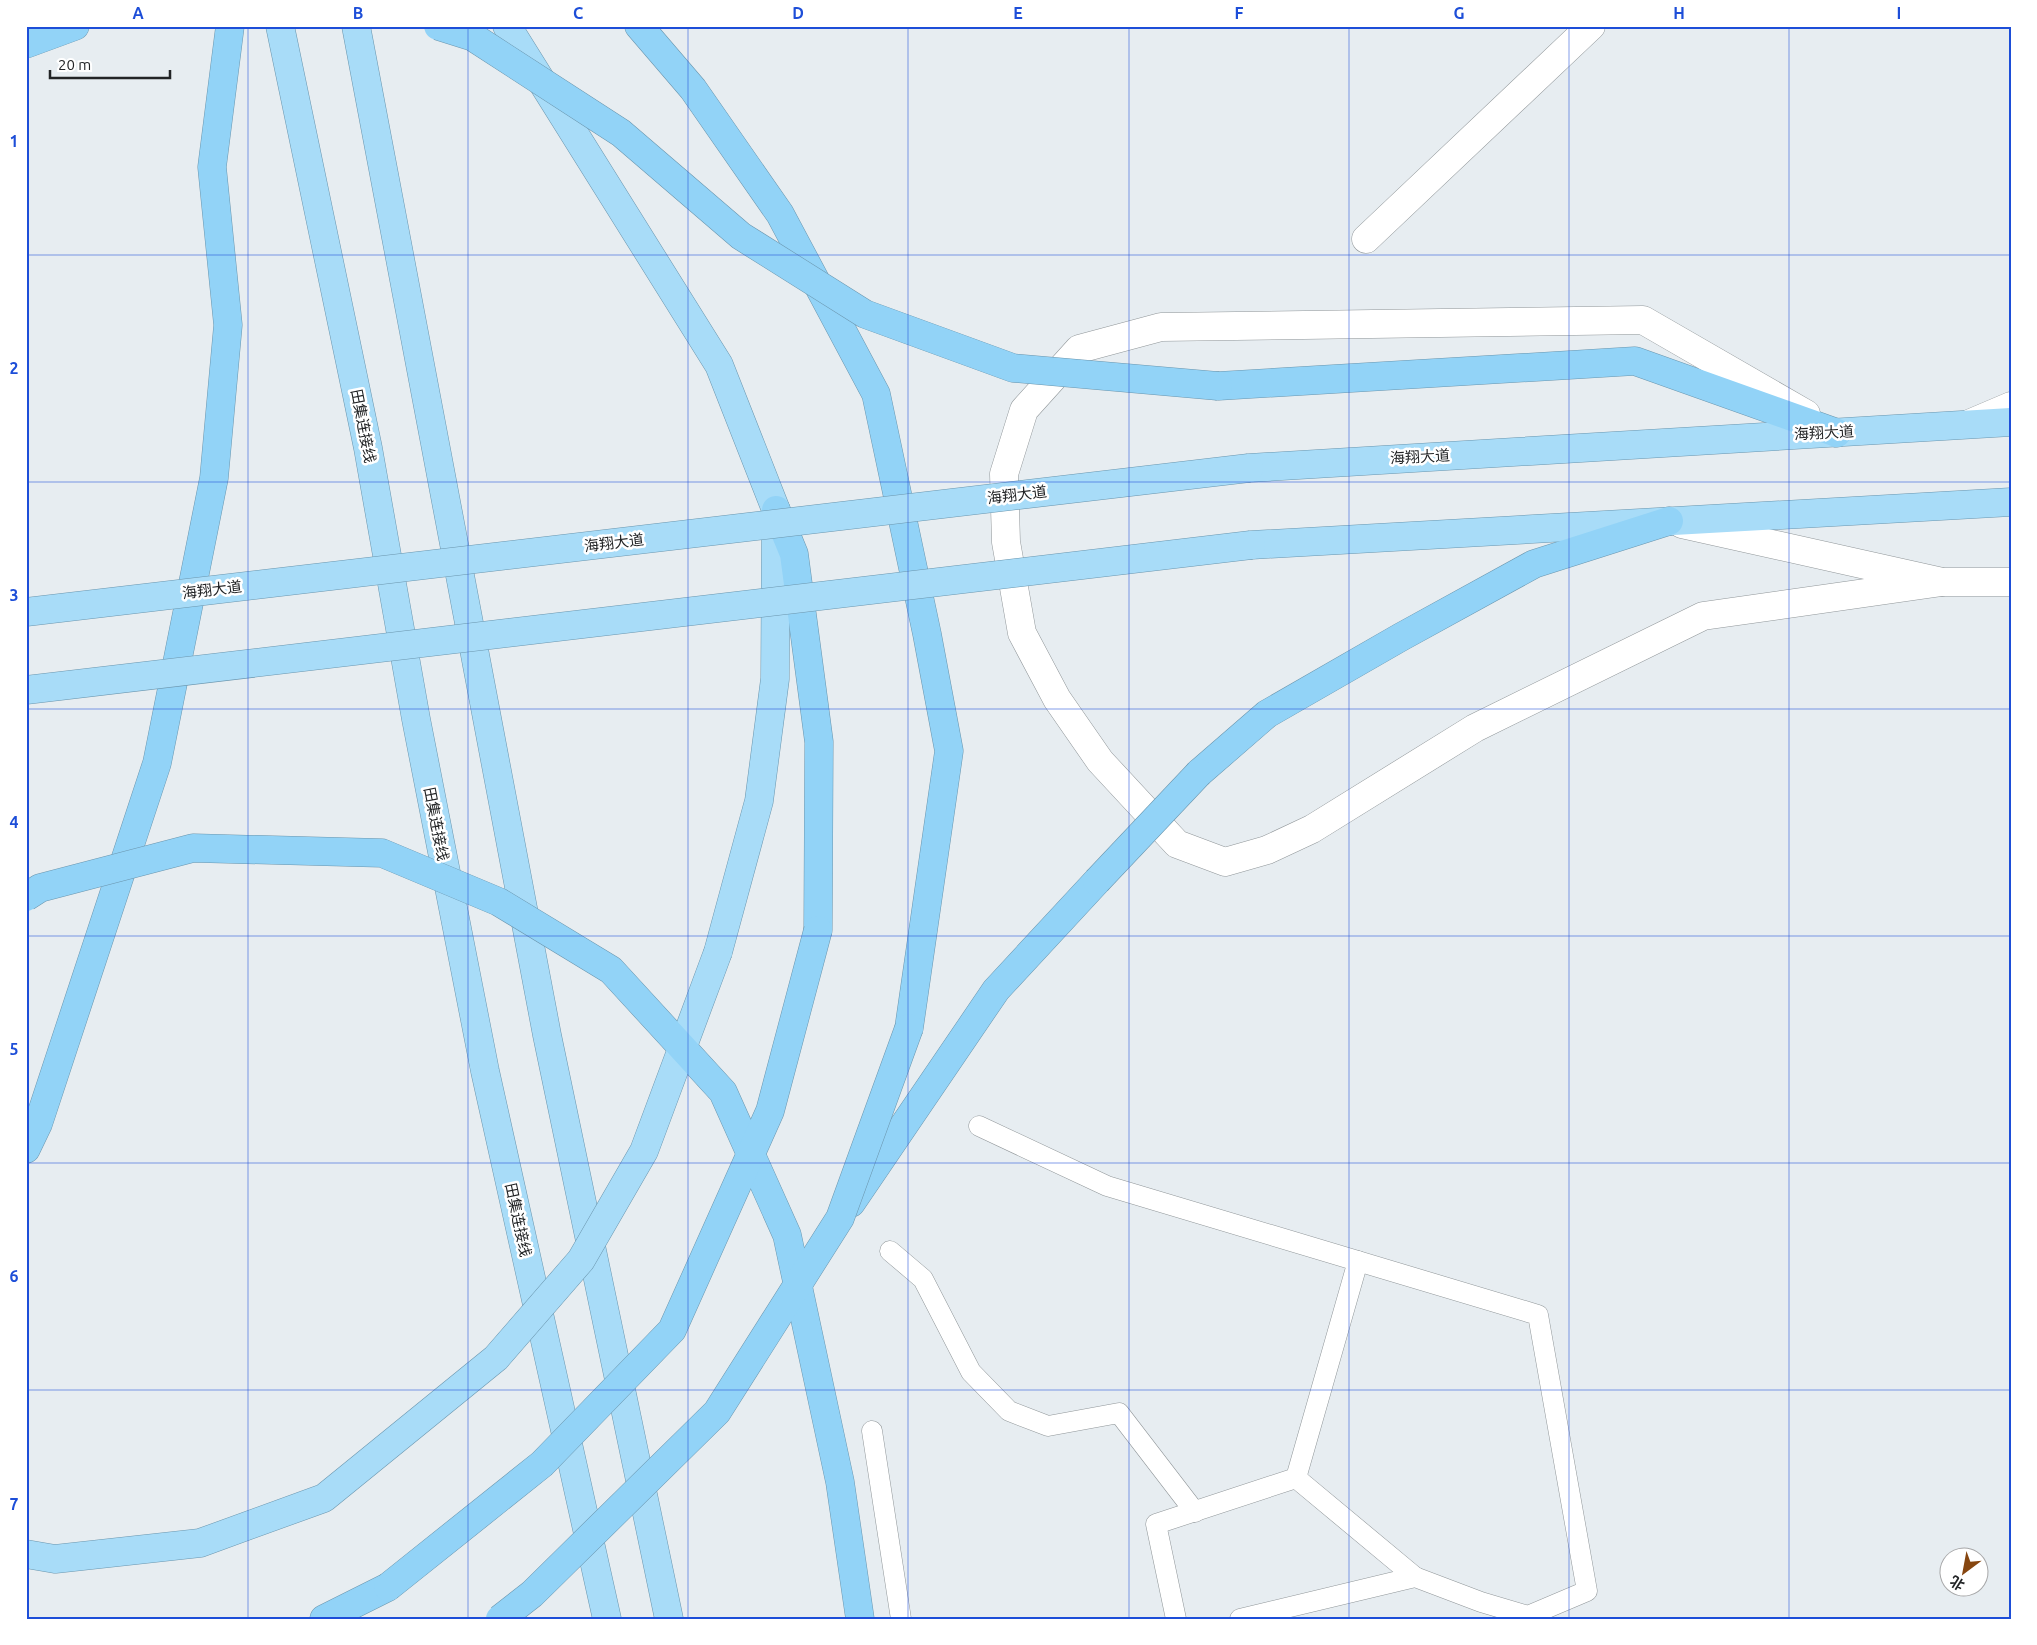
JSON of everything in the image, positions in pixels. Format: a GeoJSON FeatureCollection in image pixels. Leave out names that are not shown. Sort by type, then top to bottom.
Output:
{"type":"FeatureCollection","features":[{"type":"Feature","properties":{"kind":"highway"},"geometry":{"type":"LineString","coordinates":[[26,44],[75,26]]}},
{"type":"Feature","properties":{"kind":"highway"},"geometry":{"type":"LineString","coordinates":[[26,1149],[38,1124],[157,763],[214,478],[228,325],[212,167],[230,26]]}},
{"type":"Feature","properties":{"kind":"highway","name":"田集连接线"},"geometry":{"type":"LineString","coordinates":[[280,26],[368,448],[416,720],[485,1071],[607,1619]]}},
{"type":"Feature","properties":{"kind":"highway"},"geometry":{"type":"LineString","coordinates":[[356,26],[547,1035],[669,1619]]}},
{"type":"Feature","properties":{"kind":"highway"},"geometry":{"type":"LineString","coordinates":[[438,26],[473,37],[621,133],[741,236],[865,314],[1013,368],[1218,386],[1635,361],[1837,432]]}},
{"type":"Feature","properties":{"kind":"highway"},"geometry":{"type":"LineString","coordinates":[[324,1619],[388,1587],[542,1464],[672,1330],[770,1111],[818,930],[819,742],[794,554],[719,365],[507,26]]}},
{"type":"Feature","properties":{"kind":"highway"},"geometry":{"type":"LineString","coordinates":[[638,26],[693,89],[780,214],[876,394],[928,634],[949,751],[909,1028],[840,1218]]}},
{"type":"Feature","properties":{"kind":"highway","name":"海翔大道"},"geometry":{"type":"LineString","coordinates":[[26,612],[1249,468],[2011,422]]}},
{"type":"Feature","properties":{"kind":"highway"},"geometry":{"type":"LineString","coordinates":[[26,690],[1251,545],[2011,502]]}},
{"type":"Feature","properties":{"kind":"highway"},"geometry":{"type":"LineString","coordinates":[[26,1554],[54,1559],[200,1543],[324,1498],[496,1358],[581,1260],[644,1151],[718,952],[760,801],[774,679],[776,510]]}},
{"type":"Feature","properties":{"kind":"highway"},"geometry":{"type":"LineString","coordinates":[[500,1619],[532,1594],[717,1412],[840,1218],[996,990],[1199,774],[1267,714],[1400,637],[1526,568],[1669,521]]}},
{"type":"Feature","properties":{"kind":"highway"},"geometry":{"type":"LineString","coordinates":[[26,897],[40,888],[192,848],[382,853],[499,902],[610,970],[723,1092],[787,1235],[840,1482],[860,1619]]}},
{"type":"Feature","properties":{"kind":"street"},"geometry":{"type":"LineString","coordinates":[[1366,239],[1591,26]]}},
{"type":"Feature","properties":{"kind":"street"},"geometry":{"type":"LineString","coordinates":[[1837,432],[1643,320],[1161,327],[1079,349],[1024,410],[1004,474],[1006,542],[1022,634],[1057,699],[1100,761],[1178,844],[1225,862],[1267,850],[1312,829],[1476,728],[1703,616],[1942,582],[2011,582]]}},
{"type":"Feature","properties":{"kind":"street"},"geometry":{"type":"LineString","coordinates":[[1966,425],[2011,406]]}},
{"type":"Feature","properties":{"kind":"street"},"geometry":{"type":"LineString","coordinates":[[1669,521],[1942,582]]}},
{"type":"Feature","properties":{"kind":"lane"},"geometry":{"type":"LineString","coordinates":[[979,1126],[1107,1186],[1538,1315],[1587,1591],[1528,1616],[1483,1611],[1415,1577],[1296,1478]]}},
{"type":"Feature","properties":{"kind":"lane"},"geometry":{"type":"LineString","coordinates":[[890,1251],[923,1279],[971,1372],[1009,1411],[1048,1426],[1119,1413],[1194,1512]]}},
{"type":"Feature","properties":{"kind":"lane"},"geometry":{"type":"LineString","coordinates":[[1296,1478],[1358,1261]]}},
{"type":"Feature","properties":{"kind":"lane"},"geometry":{"type":"LineString","coordinates":[[872,1431],[900,1619]]}},
{"type":"Feature","properties":{"kind":"lane"},"geometry":{"type":"LineString","coordinates":[[1176,1619],[1156,1524],[1296,1478]]}},
{"type":"Feature","properties":{"kind":"lane"},"geometry":{"type":"LineString","coordinates":[[1240,1619],[1415,1577]]}}]}
